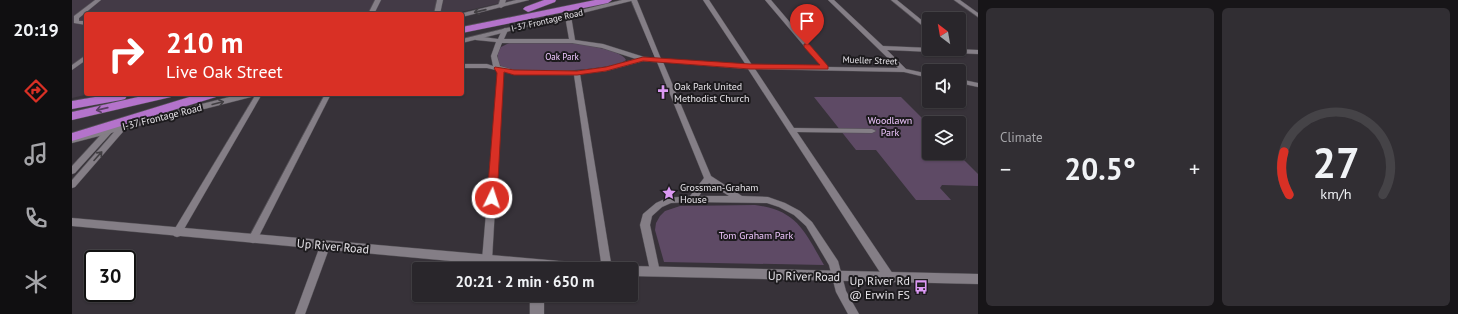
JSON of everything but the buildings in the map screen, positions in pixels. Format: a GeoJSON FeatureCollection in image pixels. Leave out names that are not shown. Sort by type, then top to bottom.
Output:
{"type":"FeatureCollection","features":[{"type":"Feature","properties":{"kind":"highway"},"geometry":{"type":"LineString","coordinates":[[464,23],[526,3],[558,0]]}},
{"type":"Feature","properties":{"kind":"highway"},"geometry":{"type":"LineString","coordinates":[[464,30],[588,0]]}},
{"type":"Feature","properties":{"kind":"highway"},"geometry":{"type":"LineString","coordinates":[[478,26],[608,0]]}},
{"type":"Feature","properties":{"kind":"highway"},"geometry":{"type":"LineString","coordinates":[[72,104],[119,96]]}},
{"type":"Feature","properties":{"kind":"highway"},"geometry":{"type":"LineString","coordinates":[[72,116],[158,96]]}},
{"type":"Feature","properties":{"kind":"highway"},"geometry":{"type":"LineString","coordinates":[[72,127],[197,96]]}},
{"type":"Feature","properties":{"kind":"highway"},"geometry":{"type":"LineString","coordinates":[[72,137],[205,96]]}},
{"type":"Feature","properties":{"kind":"main road","name":"I-37 Frontage Road"},"geometry":{"type":"LineString","coordinates":[[464,41],[633,0]]}},
{"type":"Feature","properties":{"kind":"main road"},"geometry":{"type":"LineString","coordinates":[[464,14],[502,3],[526,3]]}},
{"type":"Feature","properties":{"kind":"main road"},"geometry":{"type":"LineString","coordinates":[[72,104],[105,96]]}},
{"type":"Feature","properties":{"kind":"main road","name":"I-37 Frontage Road"},"geometry":{"type":"LineString","coordinates":[[72,140],[244,96]]}},
{"type":"Feature","properties":{"kind":"street"},"geometry":{"type":"LineString","coordinates":[[84,23],[76,22],[76,17],[98,0]]}},
{"type":"Feature","properties":{"kind":"street"},"geometry":{"type":"LineString","coordinates":[[372,12],[378,0]]}},
{"type":"Feature","properties":{"kind":"street"},"geometry":{"type":"LineString","coordinates":[[437,12],[440,0]]}},
{"type":"Feature","properties":{"kind":"street"},"geometry":{"type":"LineString","coordinates":[[513,0],[526,3]]}},
{"type":"Feature","properties":{"kind":"street"},"geometry":{"type":"LineString","coordinates":[[633,0],[660,60],[708,178],[739,199]]}},
{"type":"Feature","properties":{"kind":"street"},"geometry":{"type":"LineString","coordinates":[[706,0],[889,277]]}},
{"type":"Feature","properties":{"kind":"street"},"geometry":{"type":"LineString","coordinates":[[768,0],[826,68]]}},
{"type":"Feature","properties":{"kind":"street"},"geometry":{"type":"LineString","coordinates":[[831,0],[904,70]]}},
{"type":"Feature","properties":{"kind":"street"},"geometry":{"type":"LineString","coordinates":[[894,0],[922,23]]}},
{"type":"Feature","properties":{"kind":"street"},"geometry":{"type":"LineString","coordinates":[[957,0],[978,15]]}},
{"type":"Feature","properties":{"kind":"street"},"geometry":{"type":"LineString","coordinates":[[568,16],[572,40]]}},
{"type":"Feature","properties":{"kind":"street"},"geometry":{"type":"LineString","coordinates":[[487,260],[501,73],[493,61],[494,52],[506,30]]}},
{"type":"Feature","properties":{"kind":"street","name":"Mueller Street"},"geometry":{"type":"LineString","coordinates":[[476,38],[501,41],[572,40],[603,46],[643,59],[750,66],[904,70],[922,74]]}},
{"type":"Feature","properties":{"kind":"street"},"geometry":{"type":"LineString","coordinates":[[882,48],[922,49]]}},
{"type":"Feature","properties":{"kind":"street"},"geometry":{"type":"LineString","coordinates":[[966,51],[978,52]]}},
{"type":"Feature","properties":{"kind":"street"},"geometry":{"type":"LineString","coordinates":[[72,68],[84,59]]}},
{"type":"Feature","properties":{"kind":"street"},"geometry":{"type":"LineString","coordinates":[[464,66],[487,66],[514,72],[577,73],[606,69],[643,59]]}},
{"type":"Feature","properties":{"kind":"street"},"geometry":{"type":"LineString","coordinates":[[577,73],[606,262]]}},
{"type":"Feature","properties":{"kind":"street"},"geometry":{"type":"LineString","coordinates":[[966,82],[978,84]]}},
{"type":"Feature","properties":{"kind":"street"},"geometry":{"type":"LineString","coordinates":[[177,233],[258,96]]}},
{"type":"Feature","properties":{"kind":"street"},"geometry":{"type":"LineString","coordinates":[[253,239],[327,96]]}},
{"type":"Feature","properties":{"kind":"street"},"geometry":{"type":"LineString","coordinates":[[72,185],[124,126]]}},
{"type":"Feature","properties":{"kind":"street"},"geometry":{"type":"LineString","coordinates":[[72,171],[110,130]]}},
{"type":"Feature","properties":{"kind":"street"},"geometry":{"type":"LineString","coordinates":[[792,130],[872,131]]}},
{"type":"Feature","properties":{"kind":"street"},"geometry":{"type":"LineString","coordinates":[[692,199],[708,178]]}},
{"type":"Feature","properties":{"kind":"street"},"geometry":{"type":"LineString","coordinates":[[655,272],[645,225],[648,214],[659,205],[670,200],[768,200],[797,213],[809,224],[834,264],[841,292],[854,314]]}},
{"type":"Feature","properties":{"kind":"street","name":"Up River Road"},"geometry":{"type":"LineString","coordinates":[[72,222],[177,233],[501,262]]}},
{"type":"Feature","properties":{"kind":"street"},"geometry":{"type":"LineString","coordinates":[[300,314],[325,246]]}},
{"type":"Feature","properties":{"kind":"street","name":"Up River Road"},"geometry":{"type":"LineString","coordinates":[[638,271],[978,280]]}},
{"type":"Feature","properties":{"kind":"street"},"geometry":{"type":"LineString","coordinates":[[537,302],[538,314]]}},
{"type":"Feature","properties":{"kind":"shaded area"},"geometry":{"type":"Polygon","coordinates":[[[72,0],[513,0],[461,12],[84,12],[84,95],[72,98],[72,0]]]}},
{"type":"Feature","properties":{"kind":"green space","name":"Oak Park"},"geometry":{"type":"Polygon","coordinates":[[[566,42],[608,50],[623,56],[626,60],[618,64],[603,67],[564,71],[525,71],[502,67],[498,63],[498,52],[501,47],[509,43],[566,42]]]}},
{"type":"Feature","properties":{"kind":"green space","name":"Woodlawn Park"},"geometry":{"type":"Polygon","coordinates":[[[814,97],[901,97],[922,118],[922,160],[964,160],[978,174],[978,186],[942,185],[940,188],[951,200],[916,200],[876,150],[856,150],[814,97]]]}},
{"type":"Feature","properties":{"kind":"green space","name":"Tom Graham Park"},"geometry":{"type":"Polygon","coordinates":[[[755,205],[781,212],[790,217],[805,233],[824,265],[664,262],[655,230],[656,223],[665,211],[680,206],[755,205]]]}},
{"type":"Feature","properties":{"kind":"place","name":"Oak Park United Methodist Church"},"geometry":{"type":"Point","coordinates":[663,92]}},
{"type":"Feature","properties":{"kind":"place","name":"Grossman-Graham House"},"geometry":{"type":"Point","coordinates":[669,193]}},
{"type":"Feature","properties":{"kind":"place","name":"Up River Rd @ Erwin FS"},"geometry":{"type":"Point","coordinates":[921,287]}},
{"type":"Feature","properties":{"kind":"route"},"geometry":{"type":"LineString","coordinates":[[492,198],[501,73],[498,68],[507,72],[577,73],[592,72],[643,59],[750,66],[826,68],[807,45]]}}]}
